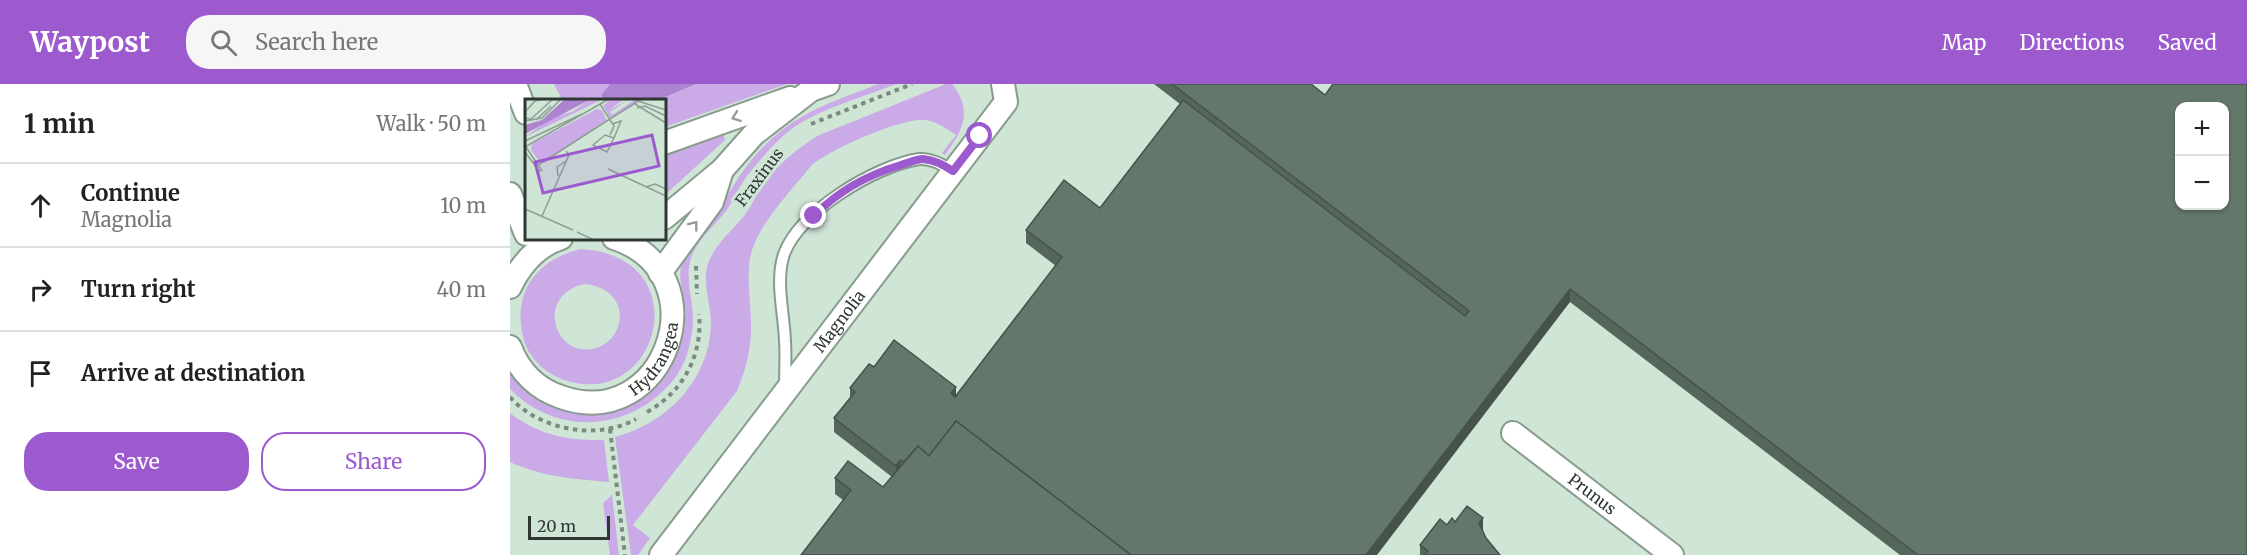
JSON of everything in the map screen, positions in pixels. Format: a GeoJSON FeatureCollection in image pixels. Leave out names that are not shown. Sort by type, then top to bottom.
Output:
{"type":"FeatureCollection","features":[{"type":"Feature","properties":{"kind":"street"},"geometry":{"type":"LineString","coordinates":[[515,84],[525,110]]}},
{"type":"Feature","properties":{"kind":"street","name":"Magnolia"},"geometry":{"type":"LineString","coordinates":[[661,555],[1006,102],[1004,84]]}},
{"type":"Feature","properties":{"kind":"street"},"geometry":{"type":"LineString","coordinates":[[666,142],[820,87]]}},
{"type":"Feature","properties":{"kind":"street","name":"Fraxinus"},"geometry":{"type":"LineString","coordinates":[[666,216],[722,170],[754,134],[820,87]]}},
{"type":"Feature","properties":{"kind":"street","name":"Fraxinus"},"geometry":{"type":"LineString","coordinates":[[660,273],[712,202],[722,170]]}},
{"type":"Feature","properties":{"kind":"street"},"geometry":{"type":"LineString","coordinates":[[510,194],[525,230]]}},
{"type":"Feature","properties":{"kind":"street"},"geometry":{"type":"LineString","coordinates":[[510,287],[530,242],[555,240]]}},
{"type":"Feature","properties":{"kind":"street","name":"Hydrangea"},"geometry":{"type":"LineString","coordinates":[[510,347],[514,358],[529,378],[548,393],[572,401],[596,402],[620,396],[641,384],[658,366],[669,344],[673,320],[670,296],[660,273],[646,255],[625,240]]}},
{"type":"Feature","properties":{"kind":"street","name":"Prunus"},"geometry":{"type":"LineString","coordinates":[[1513,433],[1672,555]]}},
{"type":"Feature","properties":{"kind":"lane"},"geometry":{"type":"LineString","coordinates":[[785,393],[786,342],[781,269],[784,254],[791,241],[830,200],[871,176],[921,159],[939,162],[953,171]]}},
{"type":"Feature","properties":{"kind":"path"},"geometry":{"type":"LineString","coordinates":[[805,128],[820,119],[912,84]]}},
{"type":"Feature","properties":{"kind":"path","name":"Fraxinus"},"geometry":{"type":"LineString","coordinates":[[737,205],[780,147]]}},
{"type":"Feature","properties":{"kind":"path"},"geometry":{"type":"LineString","coordinates":[[696,267],[698,260]]}},
{"type":"Feature","properties":{"kind":"path"},"geometry":{"type":"LineString","coordinates":[[610,429],[625,555]]}},
{"type":"Feature","properties":{"kind":"shaded area"},"geometry":{"type":"Polygon","coordinates":[[[554,84],[610,84],[601,95],[603,99],[562,99],[554,84]]]}},
{"type":"Feature","properties":{"kind":"shaded area"},"geometry":{"type":"Polygon","coordinates":[[[610,84],[696,84],[660,99],[603,99],[601,95],[610,84]]]}},
{"type":"Feature","properties":{"kind":"shaded area"},"geometry":{"type":"Polygon","coordinates":[[[696,84],[787,84],[666,127],[666,99],[660,99],[696,84]]]}},
{"type":"Feature","properties":{"kind":"shaded area"},"geometry":{"type":"Polygon","coordinates":[[[879,84],[896,84],[821,113],[785,134],[751,171],[727,210],[700,241],[693,253],[689,269],[693,320],[689,347],[679,372],[661,393],[644,406],[625,415],[605,421],[585,422],[565,420],[545,413],[527,403],[510,389],[510,374],[541,401],[560,410],[582,413],[604,410],[624,403],[636,398],[656,384],[677,352],[683,330],[685,311],[680,269],[684,257],[746,167],[760,150],[790,124],[822,106],[879,84]]]}},
{"type":"Feature","properties":{"kind":"shaded area"},"geometry":{"type":"Polygon","coordinates":[[[946,84],[952,84],[959,94],[964,112],[960,129],[945,155],[942,153],[956,135],[936,123],[927,120],[911,121],[881,130],[832,152],[811,166],[767,221],[759,234],[750,258],[750,340],[747,362],[737,391],[633,525],[650,538],[638,555],[631,555],[615,437],[652,421],[668,410],[694,380],[709,343],[711,316],[706,271],[714,251],[747,212],[765,181],[803,146],[817,136],[946,84]]]}},
{"type":"Feature","properties":{"kind":"shaded area"},"geometry":{"type":"Polygon","coordinates":[[[723,134],[725,140],[666,194],[666,153],[723,134]]]}},
{"type":"Feature","properties":{"kind":"shaded area"},"geometry":{"type":"Polygon","coordinates":[[[581,249],[618,258],[642,277],[653,302],[653,329],[643,354],[624,374],[597,384],[564,380],[541,366],[525,344],[521,327],[524,296],[539,271],[564,254],[581,249]],[[584,284],[568,291],[558,302],[555,315],[557,328],[563,339],[574,347],[587,350],[603,345],[611,338],[618,326],[620,315],[619,307],[611,295],[592,285],[584,284]]]}},
{"type":"Feature","properties":{"kind":"shaded area"},"geometry":{"type":"Polygon","coordinates":[[[510,413],[532,427],[554,435],[604,440],[609,482],[547,474],[510,462],[510,413]]]}},
{"type":"Feature","properties":{"kind":"shaded area"},"geometry":{"type":"Polygon","coordinates":[[[612,495],[619,555],[610,555],[603,503],[612,495]]]}},
{"type":"Feature","properties":{"kind":"building"},"geometry":{"type":"Polygon","coordinates":[[[1172,84],[1311,84],[1325,95],[1333,84],[2247,84],[2247,555],[1918,555],[1570,289],[1366,555],[1131,555],[956,421],[929,456],[918,446],[904,462],[900,460],[896,466],[834,418],[855,392],[850,388],[869,364],[874,367],[894,340],[956,387],[951,393],[955,397],[1062,257],[1026,230],[1064,180],[1100,208],[1183,100],[1465,316],[1469,311],[1172,84]]]}},
{"type":"Feature","properties":{"kind":"building"},"geometry":{"type":"Polygon","coordinates":[[[956,421],[1131,555],[801,555],[851,490],[835,478],[848,461],[883,487],[918,446],[929,456],[956,421]]]}},
{"type":"Feature","properties":{"kind":"building"},"geometry":{"type":"Polygon","coordinates":[[[1467,506],[1483,518],[1479,523],[1486,538],[1500,555],[1424,555],[1428,551],[1420,545],[1440,519],[1447,525],[1452,518],[1455,522],[1467,506]]]}},
{"type":"Feature","properties":{"kind":"route"},"geometry":{"type":"LineString","coordinates":[[814,216],[830,200],[848,188],[897,166],[921,159],[939,162],[953,171],[980,136]]}}]}
